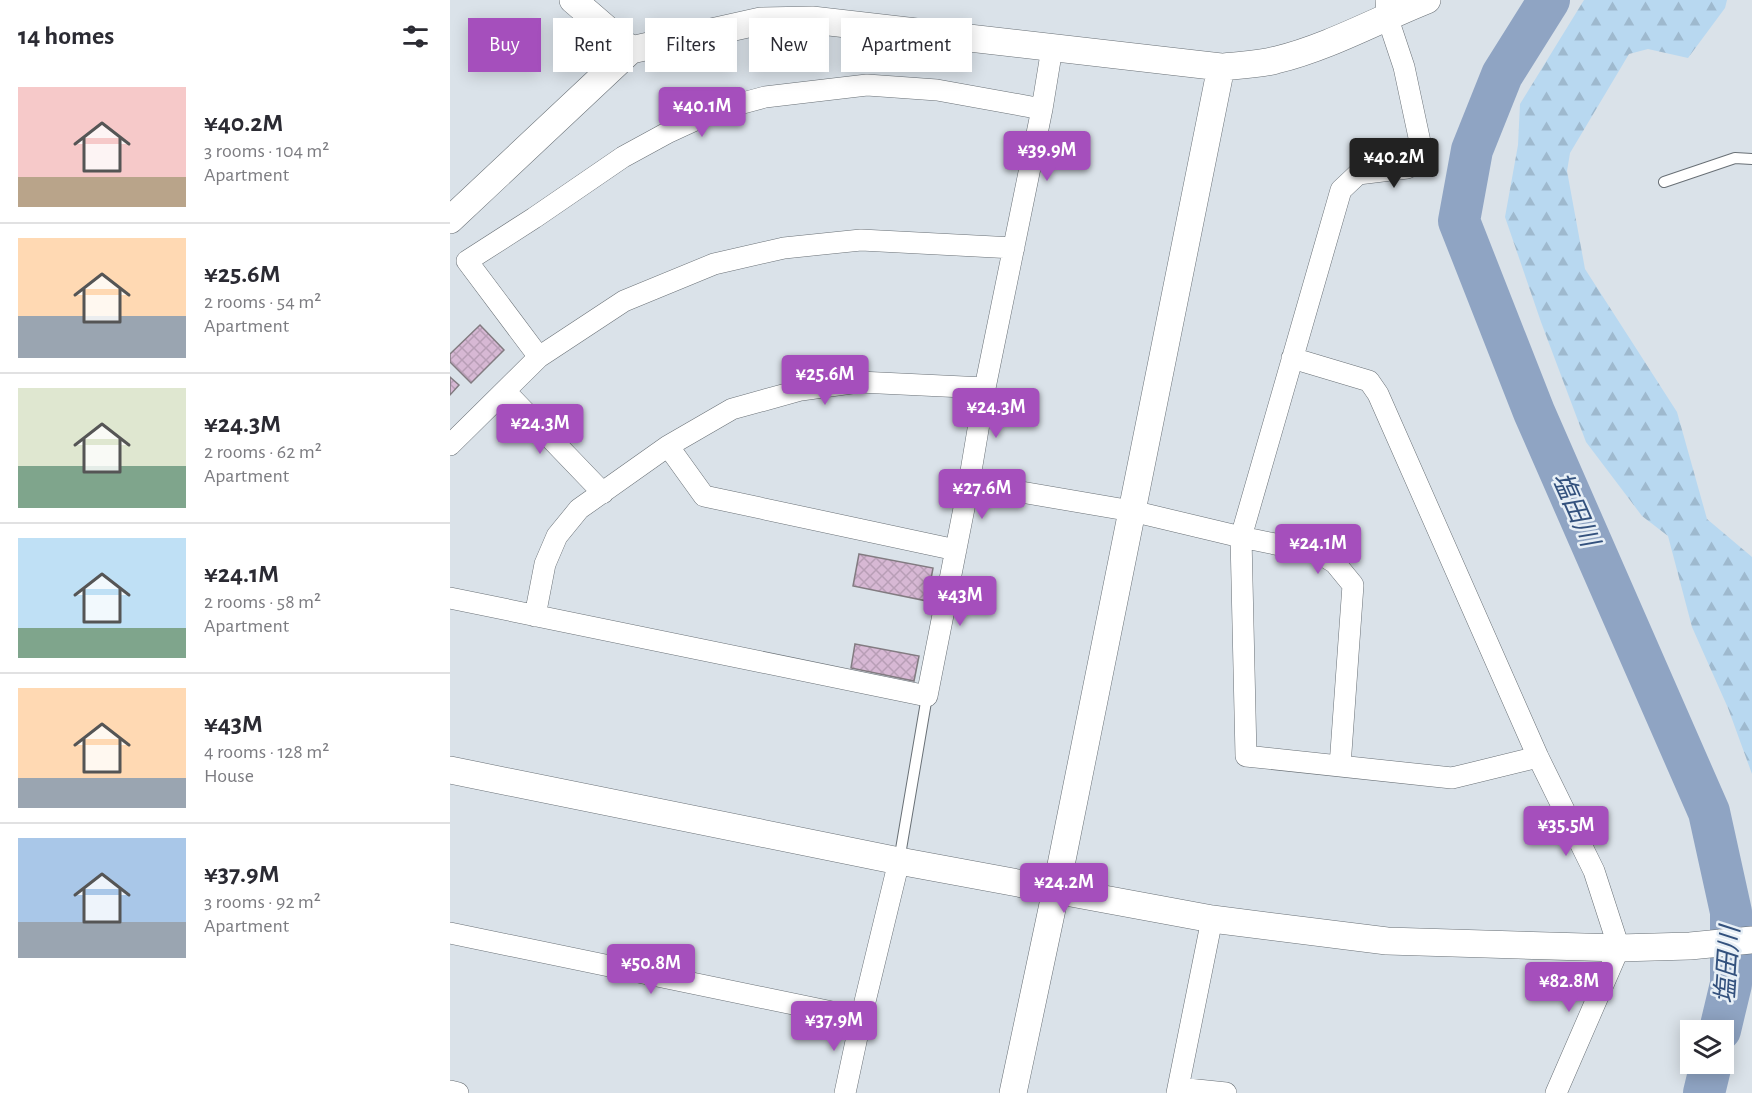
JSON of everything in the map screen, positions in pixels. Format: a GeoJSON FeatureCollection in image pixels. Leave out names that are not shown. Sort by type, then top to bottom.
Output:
{"type":"FeatureCollection","features":[{"type":"Feature","properties":{"kind":"street"},"geometry":{"type":"LineString","coordinates":[[573,0],[594,18]]}},
{"type":"Feature","properties":{"kind":"street"},"geometry":{"type":"LineString","coordinates":[[633,50],[761,21],[813,20],[1221,67],[1274,61],[1320,47],[1387,8],[1427,0]]}},
{"type":"Feature","properties":{"kind":"street"},"geometry":{"type":"LineString","coordinates":[[1387,8],[1404,67],[1420,142],[1407,168],[1358,174],[1341,189],[1241,537],[1246,756],[1452,777],[1538,757]]}},
{"type":"Feature","properties":{"kind":"street"},"geometry":{"type":"LineString","coordinates":[[450,598],[927,696],[1052,48]]}},
{"type":"Feature","properties":{"kind":"street"},"geometry":{"type":"LineString","coordinates":[[1013,1093],[1056,890],[1221,67]]}},
{"type":"Feature","properties":{"kind":"street"},"geometry":{"type":"LineString","coordinates":[[450,220],[608,72]]}},
{"type":"Feature","properties":{"kind":"street"},"geometry":{"type":"LineString","coordinates":[[539,357],[467,261],[623,157],[666,132],[717,110],[765,98],[867,85],[937,90],[1042,109]]}},
{"type":"Feature","properties":{"kind":"street"},"geometry":{"type":"LineString","coordinates":[[450,446],[539,357],[624,301],[714,264],[784,248],[861,240],[1014,248]]}},
{"type":"Feature","properties":{"kind":"street"},"geometry":{"type":"LineString","coordinates":[[1292,358],[1369,381],[1378,394],[1538,757],[1594,871],[1619,948],[1556,1093]]}},
{"type":"Feature","properties":{"kind":"street"},"geometry":{"type":"LineString","coordinates":[[535,616],[545,564],[557,536],[579,509],[668,446],[732,409],[801,390],[859,382],[985,388]]}},
{"type":"Feature","properties":{"kind":"street"},"geometry":{"type":"LineString","coordinates":[[505,391],[603,493]]}},
{"type":"Feature","properties":{"kind":"street"},"geometry":{"type":"LineString","coordinates":[[668,446],[704,496],[956,550]]}},
{"type":"Feature","properties":{"kind":"street"},"geometry":{"type":"LineString","coordinates":[[969,483],[1132,511],[1319,553],[1335,563],[1353,585],[1340,766]]}},
{"type":"Feature","properties":{"kind":"street"},"geometry":{"type":"LineString","coordinates":[[450,770],[899,861],[1212,919],[1387,941],[1619,948],[1690,946],[1752,940]]}},
{"type":"Feature","properties":{"kind":"street"},"geometry":{"type":"LineString","coordinates":[[845,1093],[899,861]]}},
{"type":"Feature","properties":{"kind":"street"},"geometry":{"type":"LineString","coordinates":[[1212,919],[1177,1091],[1226,1093]]}},
{"type":"Feature","properties":{"kind":"street"},"geometry":{"type":"LineString","coordinates":[[450,933],[861,1018]]}},
{"type":"Feature","properties":{"kind":"street"},"geometry":{"type":"LineString","coordinates":[[450,1092],[458,1093]]}},
{"type":"Feature","properties":{"kind":"lane"},"geometry":{"type":"LineString","coordinates":[[1664,182],[1735,158],[1752,159]]}},
{"type":"Feature","properties":{"kind":"lane"},"geometry":{"type":"LineString","coordinates":[[899,861],[927,696]]}},
{"type":"Feature","properties":{"kind":"green space"},"geometry":{"type":"Polygon","coordinates":[[[1584,0],[1727,0],[1725,8],[1688,58],[1648,49],[1629,54],[1570,153],[1567,171],[1585,269],[1677,412],[1707,519],[1752,557],[1752,774],[1728,708],[1692,627],[1668,536],[1642,516],[1586,442],[1505,217],[1518,145],[1520,104],[1584,0]]]}},
{"type":"Feature","properties":{"kind":"building"},"geometry":{"type":"Polygon","coordinates":[[[480,325],[504,350],[471,383],[450,362],[450,354],[480,325]]]}},
{"type":"Feature","properties":{"kind":"building"},"geometry":{"type":"Polygon","coordinates":[[[450,377],[459,385],[450,395],[450,377]]]}},
{"type":"Feature","properties":{"kind":"building"},"geometry":{"type":"Polygon","coordinates":[[[859,554],[933,568],[927,601],[853,586],[859,554]]]}},
{"type":"Feature","properties":{"kind":"building"},"geometry":{"type":"Polygon","coordinates":[[[855,644],[919,656],[914,681],[851,668],[855,644]]]}},
{"type":"Feature","properties":{"kind":"waterway","name":"塩田川"},"geometry":{"type":"LineString","coordinates":[[1549,0],[1502,75],[1472,150],[1459,221],[1534,412],[1709,812],[1731,912],[1731,984],[1722,1020]]}},
{"type":"Feature","properties":{"kind":"waterway","name":"塩田川"},"geometry":{"type":"LineString","coordinates":[[1704,1093],[1709,1074]]}}]}
